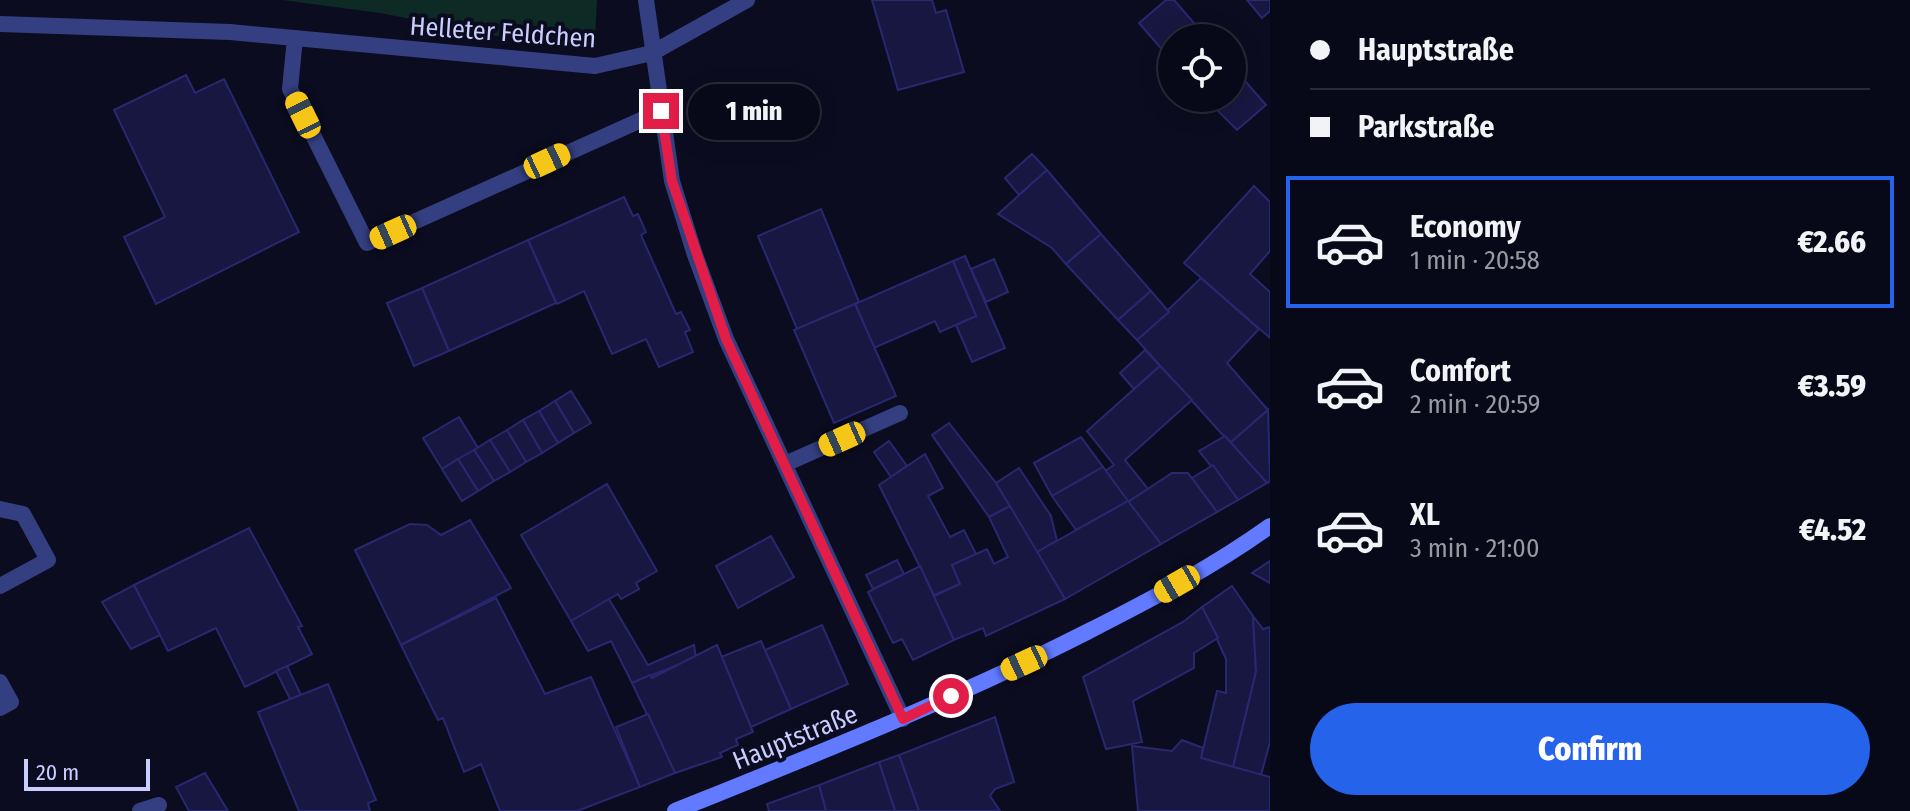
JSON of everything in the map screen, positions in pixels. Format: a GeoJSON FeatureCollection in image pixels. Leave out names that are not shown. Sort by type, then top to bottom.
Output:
{"type":"FeatureCollection","features":[{"type":"Feature","properties":{"kind":"main road","name":"Hauptstraße"},"geometry":{"type":"LineString","coordinates":[[675,811],[903,719],[1154,598],[1270,526]]}},
{"type":"Feature","properties":{"kind":"street"},"geometry":{"type":"LineString","coordinates":[[646,0],[672,181],[695,255],[726,339],[903,719]]}},
{"type":"Feature","properties":{"kind":"street","name":"Helleter Feldchen"},"geometry":{"type":"LineString","coordinates":[[0,24],[215,31],[595,66],[652,53],[747,0]]}},
{"type":"Feature","properties":{"kind":"street"},"geometry":{"type":"LineString","coordinates":[[295,38],[290,89],[367,243],[661,111]]}},
{"type":"Feature","properties":{"kind":"street"},"geometry":{"type":"LineString","coordinates":[[785,464],[900,413]]}},
{"type":"Feature","properties":{"kind":"street"},"geometry":{"type":"LineString","coordinates":[[0,509],[23,514],[48,560],[0,586]]}},
{"type":"Feature","properties":{"kind":"street"},"geometry":{"type":"LineString","coordinates":[[0,682],[11,702],[0,708]]}},
{"type":"Feature","properties":{"kind":"street"},"geometry":{"type":"LineString","coordinates":[[140,811],[159,805]]}},
{"type":"Feature","properties":{"kind":"green space"},"geometry":{"type":"Polygon","coordinates":[[[282,0],[597,0],[595,38],[533,43],[380,13],[282,0]]]}},
{"type":"Feature","properties":{"kind":"building"},"geometry":{"type":"Polygon","coordinates":[[[872,0],[932,0],[936,13],[946,10],[964,72],[898,90],[872,0]]]}},
{"type":"Feature","properties":{"kind":"building"},"geometry":{"type":"Polygon","coordinates":[[[1166,0],[1174,0],[1195,24],[1158,24],[1158,45],[1139,23],[1166,0]]]}},
{"type":"Feature","properties":{"kind":"building"},"geometry":{"type":"Polygon","coordinates":[[[1247,0],[1270,0],[1270,11],[1262,18],[1247,0]]]}},
{"type":"Feature","properties":{"kind":"building"},"geometry":{"type":"Polygon","coordinates":[[[186,75],[195,93],[224,79],[299,232],[156,304],[124,237],[165,217],[114,110],[186,75]]]}},
{"type":"Feature","properties":{"kind":"building"},"geometry":{"type":"Polygon","coordinates":[[[1246,82],[1266,105],[1237,130],[1219,112],[1246,112],[1246,82]]]}},
{"type":"Feature","properties":{"kind":"building"},"geometry":{"type":"Polygon","coordinates":[[[1032,154],[1047,170],[1019,195],[1005,178],[1032,154]]]}},
{"type":"Feature","properties":{"kind":"building"},"geometry":{"type":"Polygon","coordinates":[[[1047,170],[1101,234],[1066,264],[1052,248],[998,214],[1047,170]]]}},
{"type":"Feature","properties":{"kind":"building"},"geometry":{"type":"Polygon","coordinates":[[[1254,186],[1270,202],[1270,251],[1250,274],[1270,292],[1270,338],[1184,263],[1254,186]]]}},
{"type":"Feature","properties":{"kind":"building"},"geometry":{"type":"Polygon","coordinates":[[[624,197],[633,216],[638,214],[646,232],[641,235],[676,314],[681,312],[690,330],[685,332],[693,352],[659,367],[646,339],[612,354],[584,291],[557,304],[528,240],[624,197]]]}},
{"type":"Feature","properties":{"kind":"building"},"geometry":{"type":"Polygon","coordinates":[[[821,209],[859,302],[797,329],[758,236],[821,209]]]}},
{"type":"Feature","properties":{"kind":"building"},"geometry":{"type":"Polygon","coordinates":[[[1101,234],[1151,291],[1118,320],[1066,264],[1101,234]]]}},
{"type":"Feature","properties":{"kind":"building"},"geometry":{"type":"Polygon","coordinates":[[[528,240],[556,303],[449,351],[422,288],[528,240]]]}},
{"type":"Feature","properties":{"kind":"building"},"geometry":{"type":"Polygon","coordinates":[[[965,256],[1005,348],[972,362],[956,325],[976,316],[953,261],[965,256]]]}},
{"type":"Feature","properties":{"kind":"building"},"geometry":{"type":"Polygon","coordinates":[[[994,259],[1008,292],[986,302],[971,269],[994,259]]]}},
{"type":"Feature","properties":{"kind":"building"},"geometry":{"type":"Polygon","coordinates":[[[953,261],[976,316],[940,332],[935,321],[874,348],[855,304],[953,261]]]}},
{"type":"Feature","properties":{"kind":"building"},"geometry":{"type":"Polygon","coordinates":[[[1201,278],[1259,329],[1227,363],[1268,410],[1230,443],[1137,340],[1201,278]]]}},
{"type":"Feature","properties":{"kind":"building"},"geometry":{"type":"Polygon","coordinates":[[[422,288],[449,351],[414,366],[387,303],[422,288]]]}},
{"type":"Feature","properties":{"kind":"building"},"geometry":{"type":"Polygon","coordinates":[[[1151,291],[1169,312],[1137,340],[1118,320],[1151,291]]]}},
{"type":"Feature","properties":{"kind":"building"},"geometry":{"type":"Polygon","coordinates":[[[855,304],[896,396],[834,423],[794,330],[855,304]]]}},
{"type":"Feature","properties":{"kind":"building"},"geometry":{"type":"Polygon","coordinates":[[[1145,350],[1160,366],[1134,389],[1120,373],[1145,350]]]}},
{"type":"Feature","properties":{"kind":"building"},"geometry":{"type":"Polygon","coordinates":[[[1160,366],[1192,400],[1125,460],[1148,489],[1128,502],[1105,471],[1114,465],[1087,431],[1160,366]]]}},
{"type":"Feature","properties":{"kind":"building"},"geometry":{"type":"Polygon","coordinates":[[[571,391],[591,423],[574,433],[555,401],[571,391]]]}},
{"type":"Feature","properties":{"kind":"building"},"geometry":{"type":"Polygon","coordinates":[[[555,401],[574,433],[558,443],[539,411],[555,401]]]}},
{"type":"Feature","properties":{"kind":"building"},"geometry":{"type":"Polygon","coordinates":[[[1268,410],[1270,481],[1267,483],[1230,443],[1268,410]]]}},
{"type":"Feature","properties":{"kind":"building"},"geometry":{"type":"Polygon","coordinates":[[[539,411],[558,443],[542,453],[523,420],[539,411]]]}},
{"type":"Feature","properties":{"kind":"building"},"geometry":{"type":"Polygon","coordinates":[[[459,417],[478,448],[442,469],[423,438],[459,417]]]}},
{"type":"Feature","properties":{"kind":"building"},"geometry":{"type":"Polygon","coordinates":[[[523,420],[542,453],[526,462],[507,430],[523,420]]]}},
{"type":"Feature","properties":{"kind":"building"},"geometry":{"type":"Polygon","coordinates":[[[949,423],[1010,506],[989,517],[932,435],[949,423]]]}},
{"type":"Feature","properties":{"kind":"building"},"geometry":{"type":"Polygon","coordinates":[[[507,430],[526,462],[510,472],[490,440],[507,430]]]}},
{"type":"Feature","properties":{"kind":"building"},"geometry":{"type":"Polygon","coordinates":[[[1225,436],[1267,483],[1238,500],[1199,451],[1225,436]]]}},
{"type":"Feature","properties":{"kind":"building"},"geometry":{"type":"Polygon","coordinates":[[[1081,437],[1103,467],[1052,496],[1034,463],[1081,437]]]}},
{"type":"Feature","properties":{"kind":"building"},"geometry":{"type":"Polygon","coordinates":[[[490,440],[510,472],[494,481],[474,450],[490,440]]]}},
{"type":"Feature","properties":{"kind":"building"},"geometry":{"type":"Polygon","coordinates":[[[889,441],[907,466],[891,477],[874,452],[889,441]]]}},
{"type":"Feature","properties":{"kind":"building"},"geometry":{"type":"Polygon","coordinates":[[[474,450],[494,481],[478,491],[458,459],[474,450]]]}},
{"type":"Feature","properties":{"kind":"building"},"geometry":{"type":"Polygon","coordinates":[[[925,454],[943,488],[928,496],[950,537],[964,530],[976,554],[952,565],[960,584],[934,595],[879,485],[925,454]]]}},
{"type":"Feature","properties":{"kind":"building"},"geometry":{"type":"Polygon","coordinates":[[[458,459],[478,491],[462,501],[442,469],[458,459]]]}},
{"type":"Feature","properties":{"kind":"building"},"geometry":{"type":"Polygon","coordinates":[[[1213,465],[1238,500],[1217,512],[1192,478],[1213,465]]]}},
{"type":"Feature","properties":{"kind":"building"},"geometry":{"type":"Polygon","coordinates":[[[1103,467],[1128,501],[1076,530],[1052,496],[1103,467]]]}},
{"type":"Feature","properties":{"kind":"building"},"geometry":{"type":"Polygon","coordinates":[[[1019,468],[1051,516],[1057,541],[1037,552],[996,483],[1019,468]]]}},
{"type":"Feature","properties":{"kind":"building"},"geometry":{"type":"Polygon","coordinates":[[[1172,473],[1188,473],[1217,512],[1161,544],[1128,502],[1172,473]]]}},
{"type":"Feature","properties":{"kind":"building"},"geometry":{"type":"Polygon","coordinates":[[[607,484],[657,571],[636,583],[639,589],[621,599],[618,594],[571,621],[521,535],[607,484]]]}},
{"type":"Feature","properties":{"kind":"building"},"geometry":{"type":"Polygon","coordinates":[[[1128,501],[1161,544],[1065,599],[1037,552],[1128,501]]]}},
{"type":"Feature","properties":{"kind":"building"},"geometry":{"type":"Polygon","coordinates":[[[1010,506],[1065,599],[986,636],[983,628],[954,640],[932,597],[960,584],[952,565],[987,549],[994,564],[1008,557],[989,517],[1010,506]]]}},
{"type":"Feature","properties":{"kind":"building"},"geometry":{"type":"Polygon","coordinates":[[[470,520],[511,588],[401,645],[355,550],[410,524],[427,525],[441,535],[470,520]]]}},
{"type":"Feature","properties":{"kind":"building"},"geometry":{"type":"Polygon","coordinates":[[[249,528],[302,626],[298,627],[312,654],[245,687],[216,628],[168,651],[134,585],[249,528]]]}},
{"type":"Feature","properties":{"kind":"building"},"geometry":{"type":"Polygon","coordinates":[[[771,536],[794,577],[738,608],[716,566],[771,536]]]}},
{"type":"Feature","properties":{"kind":"building"},"geometry":{"type":"Polygon","coordinates":[[[897,560],[904,574],[873,589],[866,575],[897,560]]]}},
{"type":"Feature","properties":{"kind":"building"},"geometry":{"type":"Polygon","coordinates":[[[1270,561],[1270,583],[1252,573],[1270,561]]]}},
{"type":"Feature","properties":{"kind":"building"},"geometry":{"type":"Polygon","coordinates":[[[920,566],[954,640],[913,660],[902,639],[893,643],[868,592],[920,566]]]}},
{"type":"Feature","properties":{"kind":"building"},"geometry":{"type":"Polygon","coordinates":[[[134,585],[160,635],[131,649],[102,602],[134,585]]]}},
{"type":"Feature","properties":{"kind":"building"},"geometry":{"type":"Polygon","coordinates":[[[1232,586],[1253,616],[1256,672],[1233,767],[1201,758],[1217,691],[1226,693],[1226,659],[1202,607],[1232,586]]]}},
{"type":"Feature","properties":{"kind":"building"},"geometry":{"type":"Polygon","coordinates":[[[496,598],[545,694],[591,677],[640,787],[577,811],[500,811],[481,764],[464,772],[443,718],[438,720],[401,645],[496,598]]]}},
{"type":"Feature","properties":{"kind":"building"},"geometry":{"type":"Polygon","coordinates":[[[609,599],[648,665],[694,645],[696,658],[632,683],[611,641],[588,651],[571,621],[609,599]]]}},
{"type":"Feature","properties":{"kind":"building"},"geometry":{"type":"Polygon","coordinates":[[[1202,607],[1218,638],[1194,653],[1194,668],[1133,701],[1142,742],[1106,749],[1083,677],[1183,622],[1202,607]]]}},
{"type":"Feature","properties":{"kind":"building"},"geometry":{"type":"Polygon","coordinates":[[[1253,616],[1263,629],[1270,627],[1270,742],[1261,775],[1233,767],[1256,672],[1253,616]]]}},
{"type":"Feature","properties":{"kind":"building"},"geometry":{"type":"Polygon","coordinates":[[[822,625],[848,684],[791,709],[765,650],[822,625]]]}},
{"type":"Feature","properties":{"kind":"building"},"geometry":{"type":"Polygon","coordinates":[[[761,641],[791,709],[751,727],[721,657],[761,641]]]}},
{"type":"Feature","properties":{"kind":"building"},"geometry":{"type":"Polygon","coordinates":[[[717,645],[753,732],[736,739],[738,745],[720,753],[722,757],[675,773],[632,683],[650,675],[652,678],[717,645]]]}},
{"type":"Feature","properties":{"kind":"building"},"geometry":{"type":"Polygon","coordinates":[[[287,666],[301,695],[290,699],[276,671],[287,666]]]}},
{"type":"Feature","properties":{"kind":"building"},"geometry":{"type":"Polygon","coordinates":[[[328,684],[376,800],[368,803],[370,811],[299,811],[258,712],[328,684]]]}},
{"type":"Feature","properties":{"kind":"building"},"geometry":{"type":"Polygon","coordinates":[[[648,714],[675,773],[640,787],[616,727],[648,714]]]}},
{"type":"Feature","properties":{"kind":"building"},"geometry":{"type":"Polygon","coordinates":[[[995,717],[1014,782],[995,789],[990,796],[1000,811],[919,811],[899,755],[995,717]]]}},
{"type":"Feature","properties":{"kind":"building"},"geometry":{"type":"Polygon","coordinates":[[[1182,740],[1203,748],[1201,758],[1270,777],[1270,811],[1138,811],[1132,746],[1172,751],[1182,740]]]}},
{"type":"Feature","properties":{"kind":"building"},"geometry":{"type":"Polygon","coordinates":[[[899,755],[919,811],[895,811],[879,762],[899,755]]]}},
{"type":"Feature","properties":{"kind":"building"},"geometry":{"type":"Polygon","coordinates":[[[879,762],[895,811],[826,811],[819,785],[879,762]]]}},
{"type":"Feature","properties":{"kind":"building"},"geometry":{"type":"Polygon","coordinates":[[[205,773],[228,811],[189,811],[176,787],[205,773]]]}},
{"type":"Feature","properties":{"kind":"building"},"geometry":{"type":"Polygon","coordinates":[[[819,785],[826,811],[769,811],[767,804],[819,785]]]}},
{"type":"Feature","properties":{"kind":"route"},"geometry":{"type":"LineString","coordinates":[[661,111],[672,181],[726,339],[903,719],[951,696]]}}]}
